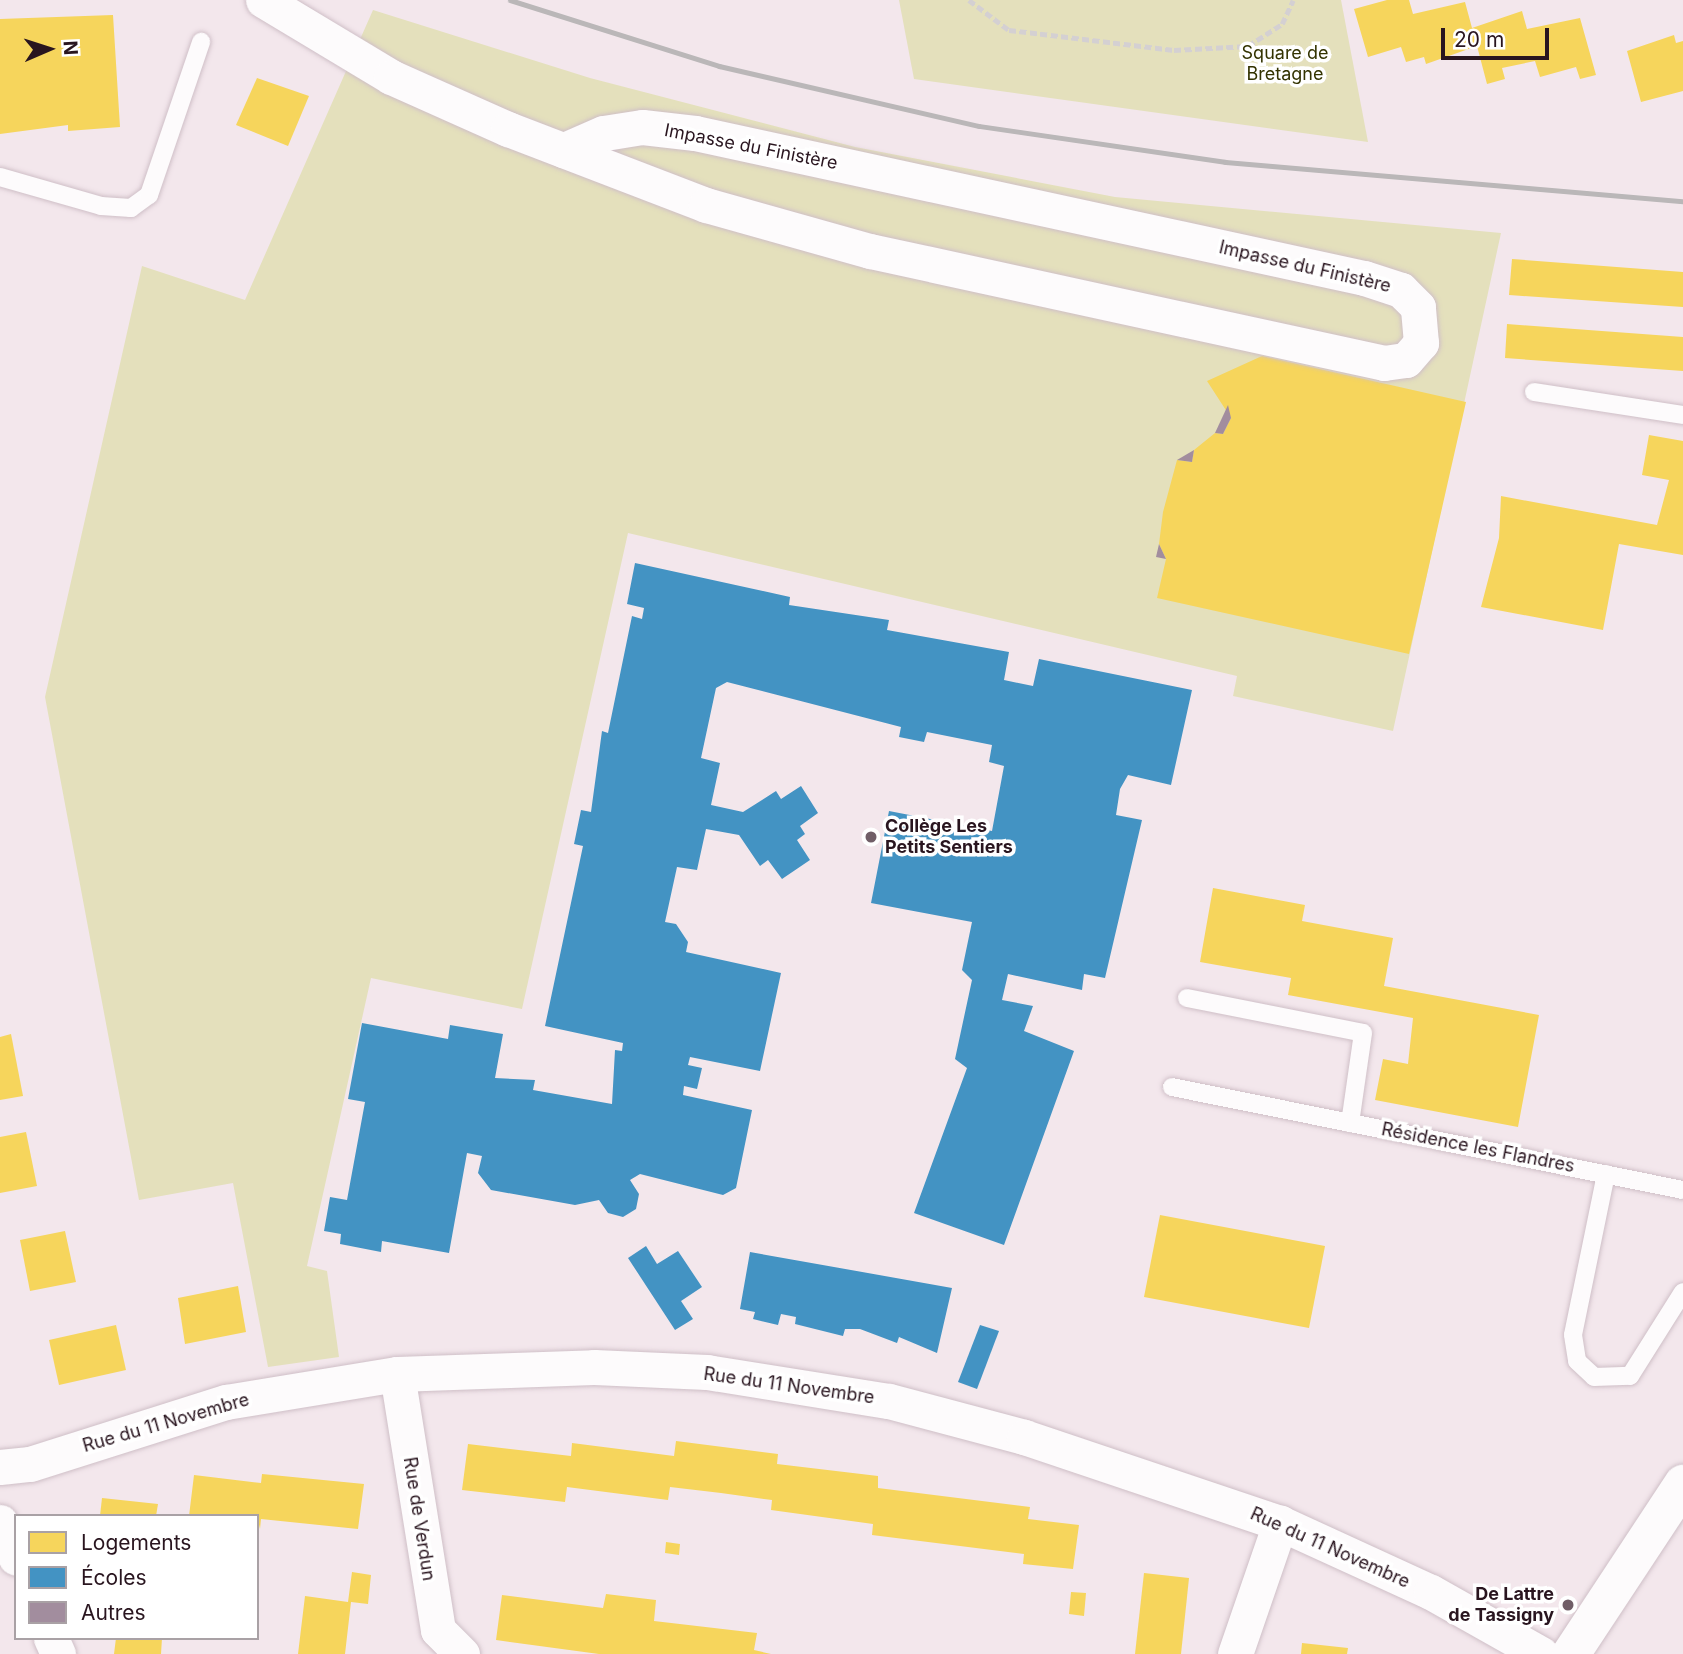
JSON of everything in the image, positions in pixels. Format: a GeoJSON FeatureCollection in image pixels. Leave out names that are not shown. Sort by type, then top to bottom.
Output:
{"type":"FeatureCollection","features":[{"type":"Feature","properties":{"kind":"street","name":"Impasse du Finistère"},"geometry":{"type":"LineString","coordinates":[[263,0],[391,77],[564,150],[706,205],[883,254],[1384,363],[1406,360],[1421,343],[1418,307],[1401,290],[1364,278],[695,133],[642,127],[603,133],[564,150]]}},
{"type":"Feature","properties":{"kind":"street","name":"Rue du 11 Novembre"},"geometry":{"type":"LineString","coordinates":[[0,1467],[30,1464],[226,1402],[397,1374],[594,1367],[707,1372],[889,1401],[1024,1437],[1280,1523],[1431,1592],[1541,1654]]}},
{"type":"Feature","properties":{"kind":"street","name":"Rue de Verdun"},"geometry":{"type":"LineString","coordinates":[[397,1374],[439,1630],[462,1654]]}},
{"type":"Feature","properties":{"kind":"street"},"geometry":{"type":"LineString","coordinates":[[1583,1649],[1683,1484]]}},
{"type":"Feature","properties":{"kind":"street"},"geometry":{"type":"LineString","coordinates":[[0,1522],[14,1554]]}},
{"type":"Feature","properties":{"kind":"street"},"geometry":{"type":"LineString","coordinates":[[1235,1654],[1280,1523]]}},
{"type":"Feature","properties":{"kind":"lane"},"geometry":{"type":"LineString","coordinates":[[0,177],[101,206],[131,208],[149,195],[201,42]]}},
{"type":"Feature","properties":{"kind":"lane"},"geometry":{"type":"LineString","coordinates":[[1534,392],[1683,415]]}},
{"type":"Feature","properties":{"kind":"lane"},"geometry":{"type":"LineString","coordinates":[[1187,998],[1363,1033],[1350,1123]]}},
{"type":"Feature","properties":{"kind":"lane","name":"Résidence les Flandres"},"geometry":{"type":"LineString","coordinates":[[1172,1087],[1683,1190]]}},
{"type":"Feature","properties":{"kind":"lane"},"geometry":{"type":"LineString","coordinates":[[1606,1174],[1573,1335],[1577,1362],[1594,1377],[1630,1376],[1683,1292]]}},
{"type":"Feature","properties":{"kind":"path"},"geometry":{"type":"LineString","coordinates":[[969,0],[1009,30],[1174,50],[1248,46],[1282,24],[1293,0]]}},
{"type":"Feature","properties":{"kind":"green space","name":"Square de Bretagne"},"geometry":{"type":"Polygon","coordinates":[[[899,0],[1341,0],[1368,142],[914,79],[899,0]]]}},
{"type":"Feature","properties":{"kind":"green space"},"geometry":{"type":"Polygon","coordinates":[[[373,10],[590,78],[855,147],[1115,197],[1501,233],[1393,731],[1233,696],[1237,676],[628,533],[522,1009],[371,978],[307,1266],[327,1271],[339,1357],[268,1367],[233,1183],[139,1200],[45,697],[142,266],[245,300],[373,10]]]}},
{"type":"Feature","properties":{"kind":"building: Logements"},"geometry":{"type":"Polygon","coordinates":[[[1387,0],[1409,0],[1413,14],[1465,2],[1472,28],[1522,11],[1527,29],[1580,18],[1596,75],[1580,79],[1576,67],[1540,77],[1535,61],[1502,68],[1505,79],[1487,84],[1477,46],[1426,64],[1424,57],[1406,62],[1401,47],[1368,57],[1354,9],[1387,0]]]}},
{"type":"Feature","properties":{"kind":"building: Logements"},"geometry":{"type":"Polygon","coordinates":[[[113,15],[120,127],[68,131],[68,125],[0,134],[0,19],[113,15]]]}},
{"type":"Feature","properties":{"kind":"building: Logements"},"geometry":{"type":"Polygon","coordinates":[[[1674,35],[1676,43],[1683,41],[1683,91],[1641,102],[1627,51],[1674,35]]]}},
{"type":"Feature","properties":{"kind":"building: Logements"},"geometry":{"type":"Polygon","coordinates":[[[257,78],[309,96],[288,146],[236,125],[257,78]]]}},
{"type":"Feature","properties":{"kind":"building: Logements"},"geometry":{"type":"Polygon","coordinates":[[[1512,259],[1683,272],[1683,307],[1509,295],[1512,259]]]}},
{"type":"Feature","properties":{"kind":"building: Logements"},"geometry":{"type":"Polygon","coordinates":[[[1507,324],[1683,337],[1683,371],[1505,358],[1507,324]]]}},
{"type":"Feature","properties":{"kind":"building: Logements"},"geometry":{"type":"Polygon","coordinates":[[[1262,356],[1466,402],[1409,654],[1157,598],[1166,559],[1159,544],[1163,512],[1177,460],[1192,462],[1194,450],[1215,433],[1223,434],[1231,418],[1207,381],[1262,356]]]}},
{"type":"Feature","properties":{"kind":"building: Logements"},"geometry":{"type":"Polygon","coordinates":[[[1649,435],[1683,441],[1683,555],[1619,544],[1603,630],[1481,607],[1499,538],[1501,496],[1657,525],[1669,480],[1642,475],[1649,435]]]}},
{"type":"Feature","properties":{"kind":"building: Logements"},"geometry":{"type":"Polygon","coordinates":[[[1213,888],[1305,905],[1302,921],[1393,938],[1384,986],[1539,1015],[1518,1127],[1375,1100],[1383,1059],[1408,1064],[1413,1018],[1288,995],[1291,978],[1200,962],[1213,888]]]}},
{"type":"Feature","properties":{"kind":"building: Logements"},"geometry":{"type":"Polygon","coordinates":[[[11,1034],[23,1096],[0,1100],[0,1037],[11,1034]]]}},
{"type":"Feature","properties":{"kind":"building: Logements"},"geometry":{"type":"Polygon","coordinates":[[[26,1132],[37,1186],[0,1193],[0,1137],[26,1132]]]}},
{"type":"Feature","properties":{"kind":"building: Logements"},"geometry":{"type":"Polygon","coordinates":[[[1160,1215],[1325,1246],[1309,1328],[1144,1297],[1160,1215]]]}},
{"type":"Feature","properties":{"kind":"building: Logements"},"geometry":{"type":"Polygon","coordinates":[[[65,1231],[76,1282],[30,1291],[20,1240],[65,1231]]]}},
{"type":"Feature","properties":{"kind":"building: Logements"},"geometry":{"type":"Polygon","coordinates":[[[238,1286],[246,1332],[185,1344],[178,1298],[238,1286]]]}},
{"type":"Feature","properties":{"kind":"building: Logements"},"geometry":{"type":"Polygon","coordinates":[[[116,1325],[126,1370],[59,1385],[49,1340],[116,1325]]]}},
{"type":"Feature","properties":{"kind":"building: Logements"},"geometry":{"type":"Polygon","coordinates":[[[676,1441],[778,1454],[777,1464],[878,1476],[878,1488],[1030,1507],[1028,1519],[1079,1525],[1073,1569],[1023,1564],[1024,1554],[872,1535],[873,1524],[771,1510],[772,1500],[721,1493],[670,1487],[668,1500],[567,1487],[565,1502],[462,1490],[468,1444],[571,1456],[572,1443],[674,1456],[676,1441]]]}},
{"type":"Feature","properties":{"kind":"building: Logements"},"geometry":{"type":"Polygon","coordinates":[[[262,1474],[364,1484],[358,1529],[261,1519],[260,1529],[259,1514],[189,1514],[194,1475],[261,1483],[262,1474]]]}},
{"type":"Feature","properties":{"kind":"building: Logements"},"geometry":{"type":"Polygon","coordinates":[[[102,1498],[158,1504],[156,1514],[100,1514],[102,1498]]]}},
{"type":"Feature","properties":{"kind":"building: Logements"},"geometry":{"type":"Polygon","coordinates":[[[666,1542],[680,1544],[679,1555],[665,1553],[666,1542]]]}},
{"type":"Feature","properties":{"kind":"building: Logements"},"geometry":{"type":"Polygon","coordinates":[[[352,1572],[371,1575],[368,1604],[351,1602],[345,1654],[298,1654],[305,1596],[348,1602],[352,1572]]]}},
{"type":"Feature","properties":{"kind":"building: Logements"},"geometry":{"type":"Polygon","coordinates":[[[1144,1573],[1189,1578],[1181,1654],[1135,1654],[1144,1573]]]}},
{"type":"Feature","properties":{"kind":"building: Logements"},"geometry":{"type":"Polygon","coordinates":[[[1071,1592],[1086,1593],[1084,1616],[1069,1614],[1071,1592]]]}},
{"type":"Feature","properties":{"kind":"building: Logements"},"geometry":{"type":"Polygon","coordinates":[[[606,1594],[656,1600],[654,1621],[757,1633],[754,1650],[771,1654],[599,1654],[496,1640],[502,1595],[603,1608],[606,1594]]]}},
{"type":"Feature","properties":{"kind":"building: Logements"},"geometry":{"type":"Polygon","coordinates":[[[116,1640],[162,1640],[161,1654],[114,1654],[116,1640]]]}},
{"type":"Feature","properties":{"kind":"building: Logements"},"geometry":{"type":"Polygon","coordinates":[[[1302,1643],[1348,1648],[1347,1654],[1301,1654],[1302,1643]]]}},
{"type":"Feature","properties":{"kind":"building: Écoles"},"geometry":{"type":"Polygon","coordinates":[[[635,563],[790,597],[789,605],[889,620],[887,630],[1009,652],[1004,680],[1033,686],[1039,659],[1192,690],[1171,785],[1128,775],[1120,789],[1116,815],[1142,820],[1105,978],[1084,974],[1082,990],[1008,974],[1002,1000],[1033,1006],[1024,1031],[1074,1051],[1004,1245],[914,1213],[967,1068],[955,1059],[972,980],[962,970],[972,922],[871,903],[889,811],[992,831],[1004,766],[989,762],[992,745],[927,732],[924,742],[899,737],[901,727],[727,682],[716,688],[701,758],[720,763],[711,805],[743,812],[776,791],[781,799],[801,786],[818,813],[800,826],[805,834],[797,840],[810,860],[782,879],[768,860],[760,866],[739,835],[706,829],[697,870],[677,867],[665,922],[676,924],[688,942],[686,952],[781,973],[760,1071],[690,1057],[688,1065],[702,1068],[697,1089],[684,1086],[683,1095],[752,1110],[736,1188],[723,1195],[640,1174],[630,1180],[639,1194],[636,1209],[623,1217],[608,1213],[599,1200],[575,1205],[491,1190],[478,1173],[482,1156],[467,1153],[449,1253],[382,1241],[381,1252],[340,1244],[341,1234],[324,1231],[330,1197],[347,1200],[365,1102],[348,1099],[362,1023],[448,1039],[450,1025],[503,1034],[495,1078],[535,1080],[533,1090],[612,1104],[615,1050],[622,1051],[623,1043],[545,1026],[583,846],[574,844],[581,810],[591,812],[602,731],[608,733],[632,616],[642,619],[644,608],[627,604],[635,563]]]}},
{"type":"Feature","properties":{"kind":"building: Écoles"},"geometry":{"type":"Polygon","coordinates":[[[646,1246],[657,1264],[678,1251],[702,1287],[681,1301],[693,1319],[675,1330],[628,1258],[646,1246]]]}},
{"type":"Feature","properties":{"kind":"building: Écoles"},"geometry":{"type":"Polygon","coordinates":[[[750,1252],[952,1288],[937,1353],[899,1337],[897,1343],[860,1329],[845,1329],[843,1336],[795,1324],[796,1317],[781,1314],[778,1325],[753,1319],[755,1312],[740,1309],[750,1252]]]}},
{"type":"Feature","properties":{"kind":"building: Écoles"},"geometry":{"type":"Polygon","coordinates":[[[980,1325],[999,1331],[977,1389],[958,1382],[980,1325]]]}},
{"type":"Feature","properties":{"kind":"building: Autres"},"geometry":{"type":"Polygon","coordinates":[[[1228,405],[1231,418],[1223,434],[1215,433],[1228,405]]]}},
{"type":"Feature","properties":{"kind":"building: Autres"},"geometry":{"type":"Polygon","coordinates":[[[1194,450],[1192,462],[1177,460],[1194,450]]]}},
{"type":"Feature","properties":{"kind":"building: Autres"},"geometry":{"type":"Polygon","coordinates":[[[1159,544],[1166,559],[1156,557],[1159,544]]]}},
{"type":"Feature","properties":{"kind":"railway"},"geometry":{"type":"LineString","coordinates":[[510,0],[719,66],[979,126],[1225,162],[1683,201]]}},
{"type":"Feature","properties":{"kind":"place","name":"Collège Les Petits Sentiers"},"geometry":{"type":"Point","coordinates":[871,837]}},
{"type":"Feature","properties":{"kind":"place","name":"De Lattre de Tassigny"},"geometry":{"type":"Point","coordinates":[1568,1605]}}]}
